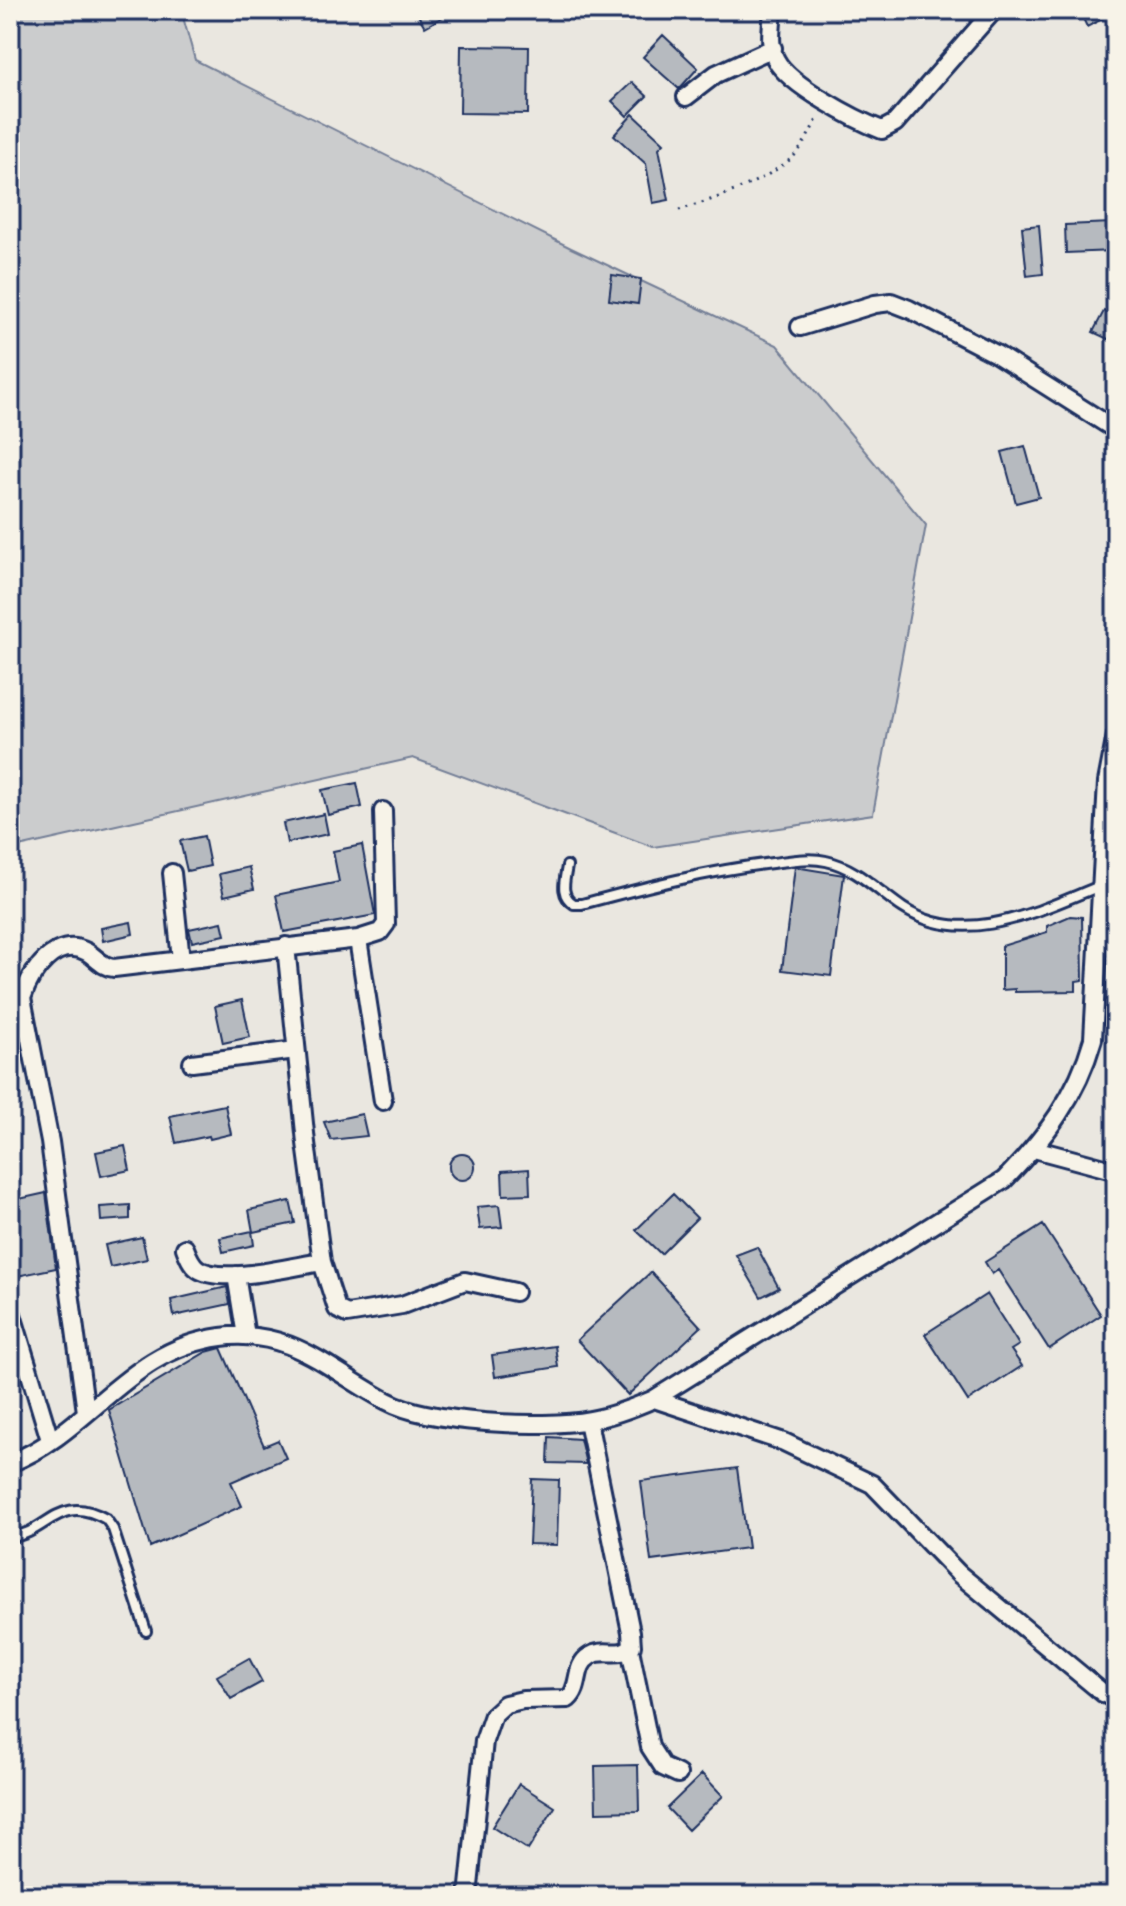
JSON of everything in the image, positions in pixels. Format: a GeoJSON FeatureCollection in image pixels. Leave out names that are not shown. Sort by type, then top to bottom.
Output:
{"type":"FeatureCollection","features":[{"type":"Feature","properties":{"kind":"street"},"geometry":{"type":"LineString","coordinates":[[773,10],[774,58],[789,75],[827,102],[876,127],[889,129],[994,10]]}},
{"type":"Feature","properties":{"kind":"street"},"geometry":{"type":"LineString","coordinates":[[686,97],[731,65],[773,48]]}},
{"type":"Feature","properties":{"kind":"street"},"geometry":{"type":"LineString","coordinates":[[800,327],[891,302],[996,354],[1116,430]]}},
{"type":"Feature","properties":{"kind":"street"},"geometry":{"type":"LineString","coordinates":[[10,1463],[50,1440],[139,1368],[195,1342],[246,1336],[268,1338],[296,1347],[387,1401],[418,1414],[552,1424],[588,1421],[654,1399],[1004,1180],[1034,1149],[1073,1093],[1093,1039],[1107,782],[1116,735]]}},
{"type":"Feature","properties":{"kind":"street"},"geometry":{"type":"LineString","coordinates":[[86,1412],[50,1142],[22,998],[26,985],[51,953],[62,949],[85,951],[110,968],[358,939],[380,932],[386,924],[383,811]]}},
{"type":"Feature","properties":{"kind":"street"},"geometry":{"type":"LineString","coordinates":[[172,873],[181,960]]}},
{"type":"Feature","properties":{"kind":"street"},"geometry":{"type":"LineString","coordinates":[[358,939],[383,1101]]}},
{"type":"Feature","properties":{"kind":"street"},"geometry":{"type":"LineString","coordinates":[[286,946],[322,1262],[340,1312],[347,1314],[402,1305],[465,1281],[515,1292]]}},
{"type":"Feature","properties":{"kind":"street"},"geometry":{"type":"LineString","coordinates":[[192,1063],[296,1050]]}},
{"type":"Feature","properties":{"kind":"street"},"geometry":{"type":"LineString","coordinates":[[1034,1149],[1116,1171]]}},
{"type":"Feature","properties":{"kind":"street"},"geometry":{"type":"LineString","coordinates":[[185,1248],[197,1268],[213,1274],[236,1275],[322,1262]]}},
{"type":"Feature","properties":{"kind":"street"},"geometry":{"type":"LineString","coordinates":[[236,1275],[246,1336]]}},
{"type":"Feature","properties":{"kind":"street"},"geometry":{"type":"LineString","coordinates":[[10,1308],[50,1440]]}},
{"type":"Feature","properties":{"kind":"street"},"geometry":{"type":"LineString","coordinates":[[654,1399],[784,1442],[872,1484],[959,1574],[1103,1693],[1116,1700]]}},
{"type":"Feature","properties":{"kind":"street"},"geometry":{"type":"LineString","coordinates":[[588,1421],[631,1632],[630,1649],[650,1747],[663,1767],[678,1774]]}},
{"type":"Feature","properties":{"kind":"street"},"geometry":{"type":"LineString","coordinates":[[468,1896],[484,1741],[493,1715],[505,1704],[523,1700],[568,1699],[573,1694],[580,1667],[586,1659],[597,1653],[620,1654],[630,1649]]}},
{"type":"Feature","properties":{"kind":"lane"},"geometry":{"type":"LineString","coordinates":[[567,866],[563,888],[565,895],[574,904],[582,904],[683,878],[773,863],[824,860],[856,874],[922,918],[968,926],[993,925],[1018,918],[1100,886]]}},
{"type":"Feature","properties":{"kind":"lane"},"geometry":{"type":"LineString","coordinates":[[10,1537],[21,1536],[63,1511],[73,1510],[106,1519],[113,1529],[146,1631]]}},
{"type":"Feature","properties":{"kind":"path"},"geometry":{"type":"LineString","coordinates":[[679,210],[754,180],[792,158],[827,102]]}},
{"type":"Feature","properties":{"kind":"shaded area"},"geometry":{"type":"Polygon","coordinates":[[[10,10],[181,10],[195,60],[571,248],[777,345],[926,525],[873,814],[653,847],[413,758],[10,849],[10,10]]]}},
{"type":"Feature","properties":{"kind":"building"},"geometry":{"type":"Polygon","coordinates":[[[415,10],[455,10],[425,27],[415,10]]]}},
{"type":"Feature","properties":{"kind":"building"},"geometry":{"type":"Polygon","coordinates":[[[1079,10],[1116,10],[1116,12],[1087,27],[1079,10]]]}},
{"type":"Feature","properties":{"kind":"building"},"geometry":{"type":"Polygon","coordinates":[[[663,35],[698,68],[679,89],[643,57],[663,35]]]}},
{"type":"Feature","properties":{"kind":"building"},"geometry":{"type":"Polygon","coordinates":[[[461,46],[529,47],[528,114],[460,113],[461,46]]]}},
{"type":"Feature","properties":{"kind":"building"},"geometry":{"type":"Polygon","coordinates":[[[632,82],[647,96],[627,116],[612,101],[632,82]]]}},
{"type":"Feature","properties":{"kind":"building"},"geometry":{"type":"Polygon","coordinates":[[[633,114],[664,143],[659,148],[669,200],[653,203],[646,164],[614,135],[633,114]]]}},
{"type":"Feature","properties":{"kind":"building"},"geometry":{"type":"Polygon","coordinates":[[[1112,223],[1113,251],[1066,253],[1065,225],[1112,223]]]}},
{"type":"Feature","properties":{"kind":"building"},"geometry":{"type":"Polygon","coordinates":[[[1039,225],[1043,274],[1027,276],[1022,227],[1039,225]]]}},
{"type":"Feature","properties":{"kind":"building"},"geometry":{"type":"Polygon","coordinates":[[[612,275],[641,279],[638,304],[609,300],[612,275]]]}},
{"type":"Feature","properties":{"kind":"building"},"geometry":{"type":"Polygon","coordinates":[[[1104,311],[1116,317],[1116,328],[1110,340],[1093,332],[1104,311]]]}},
{"type":"Feature","properties":{"kind":"building"},"geometry":{"type":"Polygon","coordinates":[[[1025,446],[1039,497],[1016,503],[1002,452],[1025,446]]]}},
{"type":"Feature","properties":{"kind":"building"},"geometry":{"type":"Polygon","coordinates":[[[357,783],[362,807],[328,815],[322,790],[357,783]]]}},
{"type":"Feature","properties":{"kind":"building"},"geometry":{"type":"Polygon","coordinates":[[[324,814],[328,834],[287,843],[283,823],[324,814]]]}},
{"type":"Feature","properties":{"kind":"building"},"geometry":{"type":"Polygon","coordinates":[[[204,836],[210,866],[187,871],[180,841],[204,836]]]}},
{"type":"Feature","properties":{"kind":"building"},"geometry":{"type":"Polygon","coordinates":[[[362,845],[375,915],[284,932],[276,895],[339,882],[333,851],[362,845]]]}},
{"type":"Feature","properties":{"kind":"building"},"geometry":{"type":"Polygon","coordinates":[[[249,867],[254,889],[224,896],[219,874],[249,867]]]}},
{"type":"Feature","properties":{"kind":"building"},"geometry":{"type":"Polygon","coordinates":[[[795,867],[844,875],[831,976],[782,970],[795,867]]]}},
{"type":"Feature","properties":{"kind":"building"},"geometry":{"type":"Polygon","coordinates":[[[1070,916],[1082,917],[1083,980],[1076,981],[1076,991],[1002,990],[1002,946],[1047,932],[1047,926],[1070,916]]]}},
{"type":"Feature","properties":{"kind":"building"},"geometry":{"type":"Polygon","coordinates":[[[131,922],[133,934],[103,941],[101,928],[131,922]]]}},
{"type":"Feature","properties":{"kind":"building"},"geometry":{"type":"Polygon","coordinates":[[[222,922],[225,935],[192,942],[189,929],[222,922]]]}},
{"type":"Feature","properties":{"kind":"building"},"geometry":{"type":"Polygon","coordinates":[[[242,1000],[250,1037],[223,1043],[215,1006],[242,1000]]]}},
{"type":"Feature","properties":{"kind":"building"},"geometry":{"type":"Polygon","coordinates":[[[225,1105],[231,1134],[176,1143],[170,1116],[225,1105]]]}},
{"type":"Feature","properties":{"kind":"building"},"geometry":{"type":"Polygon","coordinates":[[[362,1114],[367,1136],[331,1140],[324,1122],[362,1114]]]}},
{"type":"Feature","properties":{"kind":"building"},"geometry":{"type":"Polygon","coordinates":[[[125,1146],[130,1170],[101,1176],[96,1152],[125,1146]]]}},
{"type":"Feature","properties":{"kind":"building"},"geometry":{"type":"Polygon","coordinates":[[[462,1154],[471,1158],[475,1167],[471,1176],[462,1180],[453,1176],[449,1167],[453,1158],[462,1154]]]}},
{"type":"Feature","properties":{"kind":"building"},"geometry":{"type":"Polygon","coordinates":[[[529,1169],[530,1194],[503,1195],[502,1171],[529,1169]]]}},
{"type":"Feature","properties":{"kind":"building"},"geometry":{"type":"Polygon","coordinates":[[[46,1193],[56,1268],[12,1277],[10,1201],[46,1193]]]}},
{"type":"Feature","properties":{"kind":"building"},"geometry":{"type":"Polygon","coordinates":[[[673,1194],[697,1218],[661,1254],[636,1230],[673,1194]]]}},
{"type":"Feature","properties":{"kind":"building"},"geometry":{"type":"Polygon","coordinates":[[[290,1201],[295,1223],[253,1232],[249,1210],[290,1201]]]}},
{"type":"Feature","properties":{"kind":"building"},"geometry":{"type":"Polygon","coordinates":[[[130,1205],[130,1219],[101,1221],[100,1207],[130,1205]]]}},
{"type":"Feature","properties":{"kind":"building"},"geometry":{"type":"Polygon","coordinates":[[[499,1205],[502,1227],[480,1229],[477,1207],[499,1205]]]}},
{"type":"Feature","properties":{"kind":"building"},"geometry":{"type":"Polygon","coordinates":[[[1043,1225],[1101,1315],[1049,1349],[998,1270],[992,1274],[985,1262],[1043,1225]]]}},
{"type":"Feature","properties":{"kind":"building"},"geometry":{"type":"Polygon","coordinates":[[[252,1231],[254,1245],[223,1252],[220,1238],[252,1231]]]}},
{"type":"Feature","properties":{"kind":"building"},"geometry":{"type":"Polygon","coordinates":[[[142,1237],[147,1259],[110,1267],[105,1245],[142,1237]]]}},
{"type":"Feature","properties":{"kind":"building"},"geometry":{"type":"Polygon","coordinates":[[[757,1247],[779,1288],[761,1297],[736,1255],[757,1247]]]}},
{"type":"Feature","properties":{"kind":"building"},"geometry":{"type":"Polygon","coordinates":[[[651,1272],[701,1327],[628,1395],[577,1340],[651,1272]]]}},
{"type":"Feature","properties":{"kind":"building"},"geometry":{"type":"Polygon","coordinates":[[[227,1287],[230,1304],[174,1316],[171,1300],[227,1287]]]}},
{"type":"Feature","properties":{"kind":"building"},"geometry":{"type":"Polygon","coordinates":[[[987,1294],[1019,1345],[1011,1350],[1022,1366],[968,1401],[925,1334],[987,1294]]]}},
{"type":"Feature","properties":{"kind":"building"},"geometry":{"type":"Polygon","coordinates":[[[555,1346],[558,1367],[495,1377],[492,1355],[555,1346]]]}},
{"type":"Feature","properties":{"kind":"building"},"geometry":{"type":"Polygon","coordinates":[[[221,1348],[264,1446],[278,1440],[286,1458],[231,1482],[242,1506],[150,1547],[109,1410],[206,1352],[221,1348]]]}},
{"type":"Feature","properties":{"kind":"building"},"geometry":{"type":"Polygon","coordinates":[[[549,1437],[580,1439],[586,1464],[548,1463],[549,1437]]]}},
{"type":"Feature","properties":{"kind":"building"},"geometry":{"type":"Polygon","coordinates":[[[737,1468],[748,1548],[651,1561],[641,1481],[737,1468]]]}},
{"type":"Feature","properties":{"kind":"building"},"geometry":{"type":"Polygon","coordinates":[[[532,1479],[559,1480],[557,1545],[529,1544],[532,1479]]]}},
{"type":"Feature","properties":{"kind":"building"},"geometry":{"type":"Polygon","coordinates":[[[249,1658],[262,1682],[231,1699],[217,1676],[249,1658]]]}},
{"type":"Feature","properties":{"kind":"building"},"geometry":{"type":"Polygon","coordinates":[[[638,1765],[639,1811],[596,1812],[595,1766],[638,1765]]]}},
{"type":"Feature","properties":{"kind":"building"},"geometry":{"type":"Polygon","coordinates":[[[702,1774],[723,1796],[688,1830],[667,1808],[702,1774]]]}},
{"type":"Feature","properties":{"kind":"building"},"geometry":{"type":"Polygon","coordinates":[[[519,1784],[555,1807],[528,1850],[492,1827],[519,1784]]]}}]}
